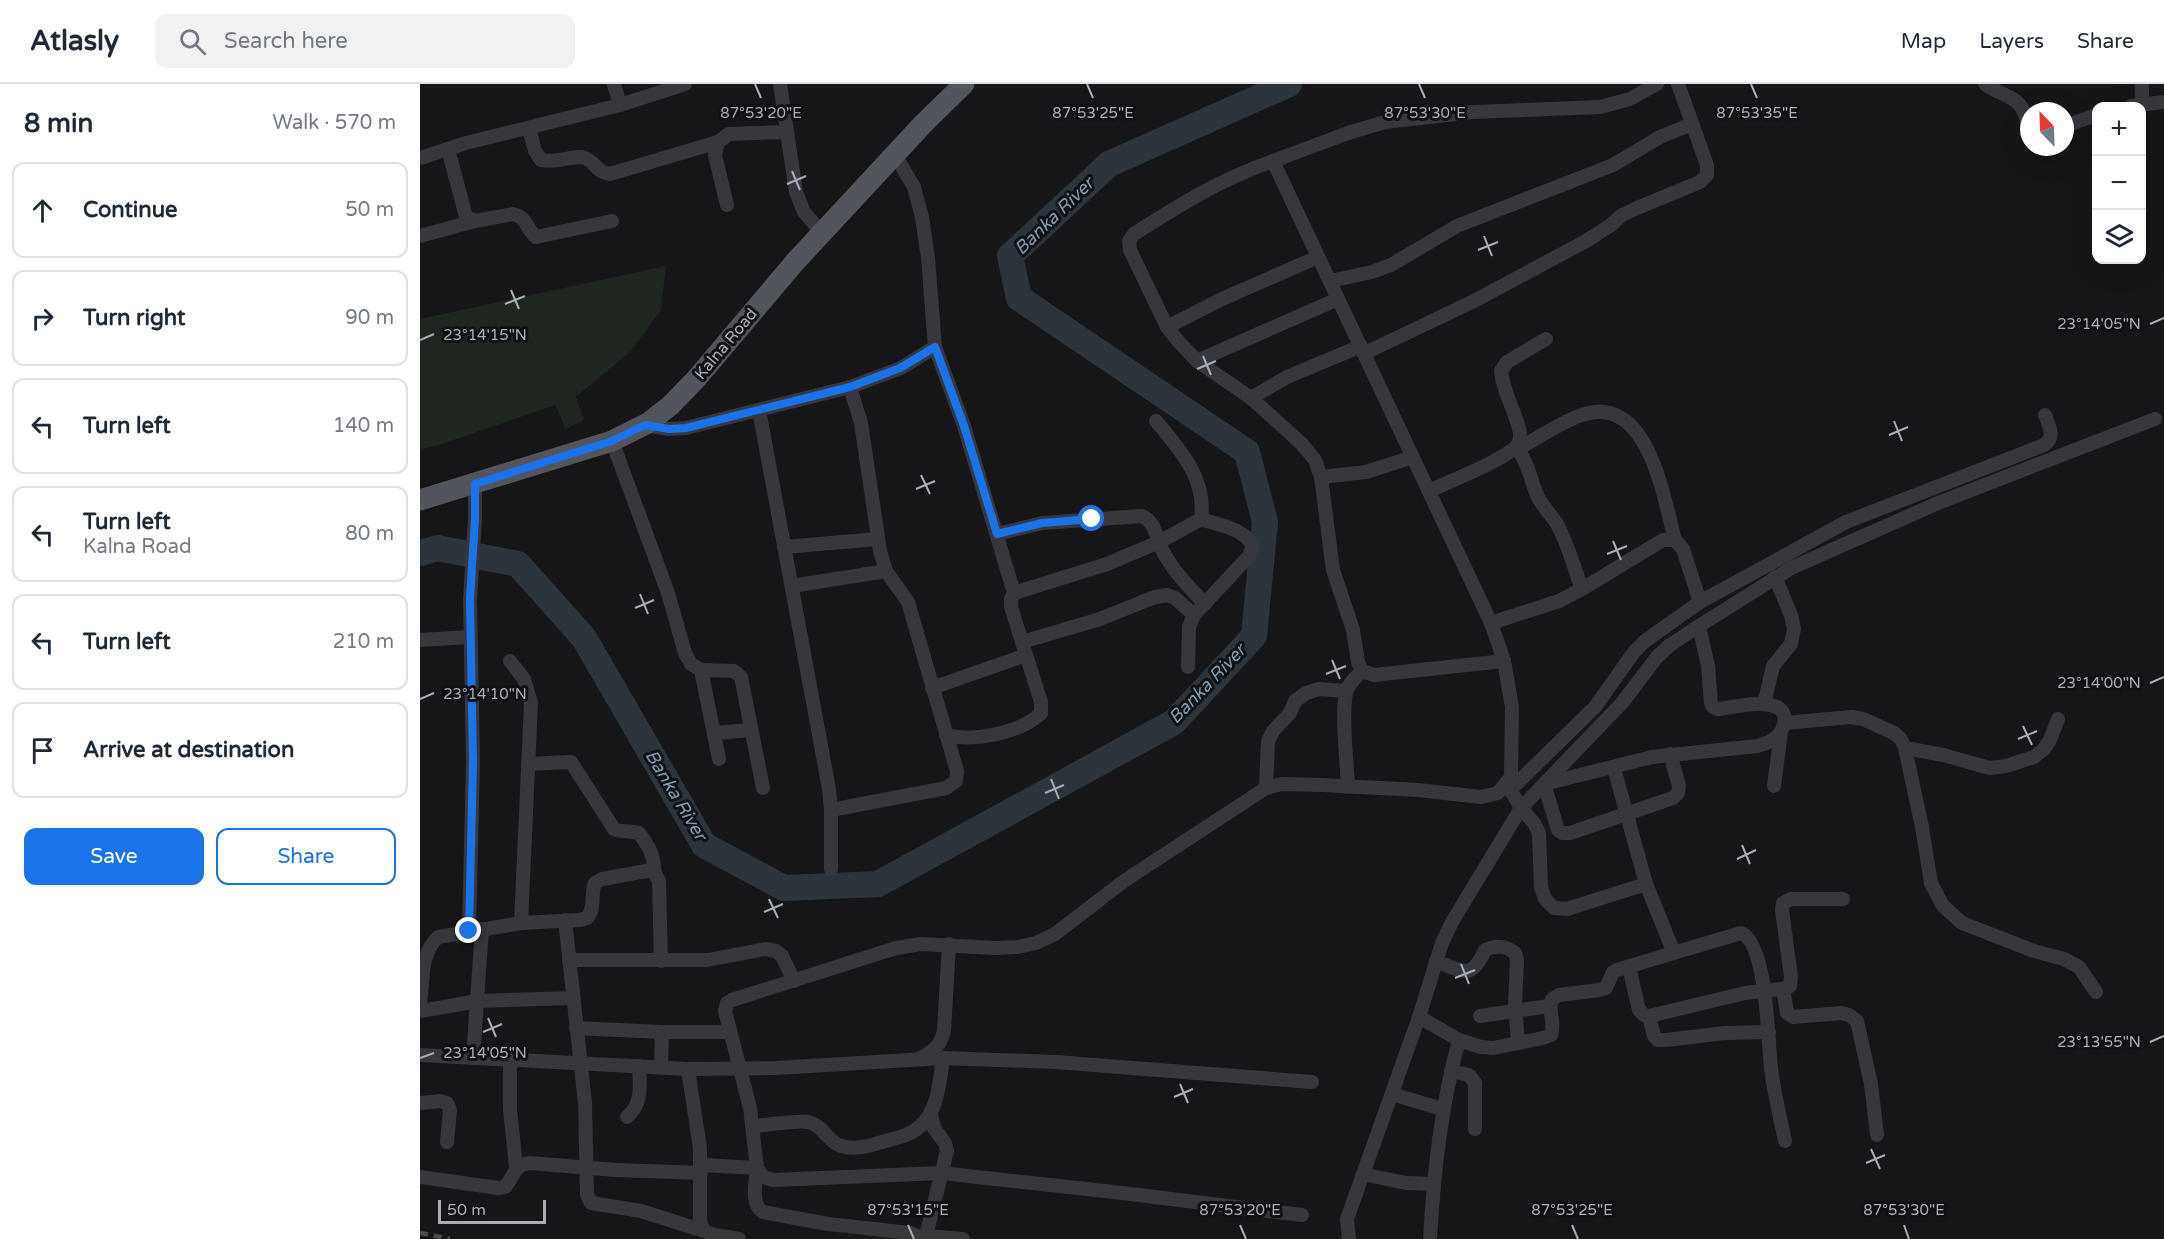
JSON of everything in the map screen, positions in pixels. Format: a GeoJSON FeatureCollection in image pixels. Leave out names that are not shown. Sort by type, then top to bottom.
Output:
{"type":"FeatureCollection","features":[{"type":"Feature","properties":{"kind":"main road","name":"Kalna Road"},"geometry":{"type":"LineString","coordinates":[[420,500],[612,441],[645,425],[671,405],[697,378],[795,262],[964,84]]}},
{"type":"Feature","properties":{"kind":"street"},"geometry":{"type":"LineString","coordinates":[[614,84],[620,105]]}},
{"type":"Feature","properties":{"kind":"street"},"geometry":{"type":"LineString","coordinates":[[420,158],[620,105],[682,84]]}},
{"type":"Feature","properties":{"kind":"street"},"geometry":{"type":"LineString","coordinates":[[780,84],[796,192],[804,212],[822,233]]}},
{"type":"Feature","properties":{"kind":"street"},"geometry":{"type":"LineString","coordinates":[[1504,662],[1374,675],[1362,671],[1358,662],[1353,630],[1333,570],[1321,477],[1315,460],[1302,444],[1251,398],[1197,361],[1178,341],[1167,327],[1130,250],[1129,241],[1134,234],[1206,189],[1230,177],[1348,133],[1385,122],[1473,112],[1600,107],[1630,99],[1657,84]]}},
{"type":"Feature","properties":{"kind":"street"},"geometry":{"type":"LineString","coordinates":[[1251,398],[1287,377],[1363,349],[1474,301],[1586,241],[1622,215],[1700,182],[1707,175],[1707,165],[1678,84]]}},
{"type":"Feature","properties":{"kind":"street"},"geometry":{"type":"LineString","coordinates":[[1984,84],[2014,100],[2020,106]]}},
{"type":"Feature","properties":{"kind":"street"},"geometry":{"type":"LineString","coordinates":[[2137,102],[2142,84]]}},
{"type":"Feature","properties":{"kind":"street"},"geometry":{"type":"LineString","coordinates":[[2146,105],[2162,104]]}},
{"type":"Feature","properties":{"kind":"street"},"geometry":{"type":"LineString","coordinates":[[2074,123],[2092,117]]}},
{"type":"Feature","properties":{"kind":"street"},"geometry":{"type":"LineString","coordinates":[[1330,281],[1391,266],[1457,226],[1613,165],[1660,137],[1692,124]]}},
{"type":"Feature","properties":{"kind":"street"},"geometry":{"type":"LineString","coordinates":[[529,128],[535,151],[541,160],[552,162],[585,158],[597,170],[610,174],[718,142],[729,134],[787,132]]}},
{"type":"Feature","properties":{"kind":"street"},"geometry":{"type":"LineString","coordinates":[[718,142],[715,154],[727,205]]}},
{"type":"Feature","properties":{"kind":"street"},"geometry":{"type":"LineString","coordinates":[[448,149],[466,217],[475,221]]}},
{"type":"Feature","properties":{"kind":"street"},"geometry":{"type":"LineString","coordinates":[[895,155],[914,187],[922,217],[928,258],[935,347],[964,426],[997,534],[1014,593],[1011,607],[1041,702],[1041,713],[1034,720],[1002,732],[978,737],[959,738],[946,735]]}},
{"type":"Feature","properties":{"kind":"street"},"geometry":{"type":"LineString","coordinates":[[1273,161],[1491,623],[1504,662],[1512,707],[1512,770],[1509,787],[1539,833],[1541,887],[1545,899],[1554,908],[1567,909],[1646,884]]}},
{"type":"Feature","properties":{"kind":"street"},"geometry":{"type":"LineString","coordinates":[[420,236],[475,221],[513,214],[524,219],[530,233],[536,237],[612,221]]}},
{"type":"Feature","properties":{"kind":"street"},"geometry":{"type":"LineString","coordinates":[[1167,327],[1222,299],[1318,257]]}},
{"type":"Feature","properties":{"kind":"street"},"geometry":{"type":"LineString","coordinates":[[1197,361],[1338,299]]}},
{"type":"Feature","properties":{"kind":"street"},"geometry":{"type":"LineString","coordinates":[[1517,448],[1520,442],[1519,430],[1502,384],[1501,371],[1508,362],[1546,339]]}},
{"type":"Feature","properties":{"kind":"street"},"geometry":{"type":"LineString","coordinates":[[645,425],[669,429],[686,428],[850,387],[900,368],[935,347]]}},
{"type":"Feature","properties":{"kind":"street"},"geometry":{"type":"LineString","coordinates":[[831,810],[946,788],[956,781],[957,771],[908,602],[886,571],[878,539],[861,423],[850,387]]}},
{"type":"Feature","properties":{"kind":"street"},"geometry":{"type":"LineString","coordinates":[[759,410],[831,810],[831,869]]}},
{"type":"Feature","properties":{"kind":"street"},"geometry":{"type":"LineString","coordinates":[[1429,490],[1503,456],[1579,416],[1596,412],[1612,413],[1633,428],[1652,458],[1675,540],[1683,549],[1700,602]]}},
{"type":"Feature","properties":{"kind":"street"},"geometry":{"type":"LineString","coordinates":[[963,1239],[920,1237],[910,1233],[828,1224],[763,1212],[758,1208],[753,1126],[734,1040],[725,1011],[727,1004],[732,1000],[896,948],[921,944],[949,944],[996,948],[1036,943],[1055,934],[1124,881],[1266,788],[1281,784],[1418,790],[1481,797],[1498,793],[1509,787],[1595,707],[1634,652],[1645,641],[1700,602],[1846,522],[2044,445],[2051,438],[2045,415]]}},
{"type":"Feature","properties":{"kind":"street"},"geometry":{"type":"LineString","coordinates":[[1349,1239],[1347,1219],[1419,1017],[1442,943],[1452,922],[1521,808],[1622,703],[1657,657],[1670,645],[1791,568],[1938,503],[2155,419]]}},
{"type":"Feature","properties":{"kind":"street"},"geometry":{"type":"LineString","coordinates":[[1156,421],[1194,471],[1203,504],[1201,519]]}},
{"type":"Feature","properties":{"kind":"street"},"geometry":{"type":"LineString","coordinates":[[612,441],[668,593],[685,653],[691,664],[701,670],[734,671],[741,677],[763,788]]}},
{"type":"Feature","properties":{"kind":"street"},"geometry":{"type":"LineString","coordinates":[[1517,448],[1530,470],[1541,503],[1556,522],[1563,537],[1582,589]]}},
{"type":"Feature","properties":{"kind":"street"},"geometry":{"type":"LineString","coordinates":[[1321,477],[1366,472],[1413,457]]}},
{"type":"Feature","properties":{"kind":"street"},"geometry":{"type":"LineString","coordinates":[[473,1058],[478,1001],[470,637],[475,484]]}},
{"type":"Feature","properties":{"kind":"street"},"geometry":{"type":"LineString","coordinates":[[997,534],[1042,523],[1142,516],[1149,520],[1168,561],[1205,604]]}},
{"type":"Feature","properties":{"kind":"street"},"geometry":{"type":"LineString","coordinates":[[1014,593],[1107,564],[1159,542],[1201,519],[1243,533],[1253,546],[1249,556],[1194,615],[1189,627],[1188,667]]}},
{"type":"Feature","properties":{"kind":"street"},"geometry":{"type":"LineString","coordinates":[[784,548],[878,539]]}},
{"type":"Feature","properties":{"kind":"street"},"geometry":{"type":"LineString","coordinates":[[1491,623],[1534,610],[1582,589],[1649,546],[1663,540],[1675,540]]}},
{"type":"Feature","properties":{"kind":"street"},"geometry":{"type":"LineString","coordinates":[[792,586],[886,571]]}},
{"type":"Feature","properties":{"kind":"street"},"geometry":{"type":"LineString","coordinates":[[1764,704],[1773,666],[1791,644],[1794,629],[1791,615],[1775,577]]}},
{"type":"Feature","properties":{"kind":"street"},"geometry":{"type":"LineString","coordinates":[[932,688],[1155,597],[1167,595],[1175,598],[1194,615]]}},
{"type":"Feature","properties":{"kind":"street"},"geometry":{"type":"LineString","coordinates":[[1699,626],[1708,666],[1713,707],[1718,709],[1764,704],[1778,707],[1784,713],[1774,786]]}},
{"type":"Feature","properties":{"kind":"street"},"geometry":{"type":"LineString","coordinates":[[420,640],[470,637]]}},
{"type":"Feature","properties":{"kind":"street"},"geometry":{"type":"LineString","coordinates":[[510,661],[524,679],[531,703],[521,922]]}},
{"type":"Feature","properties":{"kind":"street"},"geometry":{"type":"LineString","coordinates":[[701,670],[719,759]]}},
{"type":"Feature","properties":{"kind":"street"},"geometry":{"type":"LineString","coordinates":[[1348,787],[1344,706],[1346,692],[1352,681],[1362,671]]}},
{"type":"Feature","properties":{"kind":"street"},"geometry":{"type":"LineString","coordinates":[[1266,788],[1268,741],[1273,731],[1290,713],[1295,701],[1306,693],[1319,689],[1346,692]]}},
{"type":"Feature","properties":{"kind":"street"},"geometry":{"type":"LineString","coordinates":[[1544,784],[1670,754],[1757,746],[1768,743],[1783,728],[1851,717],[1863,719],[1894,733],[1901,739],[1905,748],[1931,883],[1943,906],[1962,923],[2034,951],[2064,959],[2079,967],[2096,992]]}},
{"type":"Feature","properties":{"kind":"street"},"geometry":{"type":"LineString","coordinates":[[1905,748],[1943,755],[1990,768],[2006,766],[2034,757],[2044,749],[2058,718]]}},
{"type":"Feature","properties":{"kind":"street"},"geometry":{"type":"LineString","coordinates":[[714,733],[751,730]]}},
{"type":"Feature","properties":{"kind":"street"},"geometry":{"type":"LineString","coordinates":[[1544,784],[1557,827],[1562,833],[1570,832],[1672,798],[1678,793],[1679,786],[1670,754]]}},
{"type":"Feature","properties":{"kind":"street"},"geometry":{"type":"LineString","coordinates":[[528,764],[572,762],[614,829],[620,832],[631,830],[639,832],[651,852],[655,862],[654,872],[659,881],[661,961]]}},
{"type":"Feature","properties":{"kind":"street"},"geometry":{"type":"LineString","coordinates":[[1614,768],[1646,884],[1672,948],[1670,954]]}},
{"type":"Feature","properties":{"kind":"street"},"geometry":{"type":"LineString","coordinates":[[420,1002],[424,957],[429,945],[438,937],[521,922],[579,920],[590,915],[593,908],[593,885],[597,881],[646,871],[654,872]]}},
{"type":"Feature","properties":{"kind":"street"},"geometry":{"type":"LineString","coordinates":[[1629,967],[1639,1010],[1644,1015],[1650,1016],[1745,993],[1783,989],[1790,986],[1791,977],[1783,903],[1791,899],[1843,899]]}},
{"type":"Feature","properties":{"kind":"street"},"geometry":{"type":"LineString","coordinates":[[565,920],[585,1102],[587,1195],[591,1203],[641,1211],[714,1235],[739,1239]]}},
{"type":"Feature","properties":{"kind":"street"},"geometry":{"type":"LineString","coordinates":[[1419,1017],[1459,1040],[1481,1047],[1493,1048],[1551,1035],[1554,1028],[1549,1006],[1552,999],[1559,995],[1605,988],[1613,972],[1741,933],[1747,935],[1753,943],[1765,991],[1771,1067],[1785,1141]]}},
{"type":"Feature","properties":{"kind":"street"},"geometry":{"type":"LineString","coordinates":[[921,1058],[940,1044],[944,1031],[949,944]]}},
{"type":"Feature","properties":{"kind":"street"},"geometry":{"type":"LineString","coordinates":[[1436,961],[1462,971],[1471,971],[1478,965],[1485,950],[1500,946],[1515,953],[1518,1043]]}},
{"type":"Feature","properties":{"kind":"street"},"geometry":{"type":"LineString","coordinates":[[569,960],[717,959],[765,949],[776,951],[782,956],[794,981]]}},
{"type":"Feature","properties":{"kind":"street"},"geometry":{"type":"LineString","coordinates":[[1783,989],[1787,1013],[1793,1017],[1841,1013],[1857,1021],[1871,1084],[1877,1135]]}},
{"type":"Feature","properties":{"kind":"street"},"geometry":{"type":"LineString","coordinates":[[420,1011],[478,1001],[573,998]]}},
{"type":"Feature","properties":{"kind":"street"},"geometry":{"type":"LineString","coordinates":[[1480,1016],[1549,1006]]}},
{"type":"Feature","properties":{"kind":"street"},"geometry":{"type":"LineString","coordinates":[[1650,1016],[1654,1035],[1658,1040],[1724,1033],[1769,1032]]}},
{"type":"Feature","properties":{"kind":"street"},"geometry":{"type":"LineString","coordinates":[[576,1028],[727,1032],[731,1034]]}},
{"type":"Feature","properties":{"kind":"street"},"geometry":{"type":"LineString","coordinates":[[661,1067],[662,1032]]}},
{"type":"Feature","properties":{"kind":"street"},"geometry":{"type":"LineString","coordinates":[[1430,1239],[1433,1184],[1443,1109],[1459,1040]]}},
{"type":"Feature","properties":{"kind":"street"},"geometry":{"type":"LineString","coordinates":[[420,1055],[688,1069],[800,1067],[943,1058],[1056,1062],[1312,1082]]}},
{"type":"Feature","properties":{"kind":"street"},"geometry":{"type":"LineString","coordinates":[[753,1126],[808,1122],[819,1127],[838,1145],[851,1148],[867,1147],[909,1134],[931,1114],[938,1096],[943,1058]]}},
{"type":"Feature","properties":{"kind":"street"},"geometry":{"type":"LineString","coordinates":[[420,1177],[498,1188],[505,1187],[511,1180],[516,1167],[510,1109],[510,1061]]}},
{"type":"Feature","properties":{"kind":"street"},"geometry":{"type":"LineString","coordinates":[[627,1117],[636,1110],[640,1100],[639,1066]]}},
{"type":"Feature","properties":{"kind":"street"},"geometry":{"type":"LineString","coordinates":[[688,1069],[701,1169],[700,1222],[704,1231]]}},
{"type":"Feature","properties":{"kind":"street"},"geometry":{"type":"LineString","coordinates":[[1451,1071],[1469,1075],[1475,1083],[1474,1129]]}},
{"type":"Feature","properties":{"kind":"street"},"geometry":{"type":"LineString","coordinates":[[1392,1094],[1443,1109]]}},
{"type":"Feature","properties":{"kind":"street"},"geometry":{"type":"LineString","coordinates":[[420,1103],[447,1102],[450,1110],[447,1142]]}},
{"type":"Feature","properties":{"kind":"street"},"geometry":{"type":"LineString","coordinates":[[920,1237],[947,1150],[945,1143],[934,1128],[931,1114]]}},
{"type":"Feature","properties":{"kind":"street"},"geometry":{"type":"LineString","coordinates":[[516,1167],[522,1163],[530,1163],[587,1167],[757,1168]]}},
{"type":"Feature","properties":{"kind":"street"},"geometry":{"type":"LineString","coordinates":[[757,1168],[763,1177],[773,1180],[941,1173],[1302,1215]]}},
{"type":"Feature","properties":{"kind":"street"},"geometry":{"type":"LineString","coordinates":[[1363,1174],[1406,1183],[1433,1184]]}},
{"type":"Feature","properties":{"kind":"shaded area"},"geometry":{"type":"Polygon","coordinates":[[[666,266],[661,310],[630,352],[576,397],[584,420],[566,429],[555,405],[436,446],[420,449],[420,319],[666,266]]]}},
{"type":"Feature","properties":{"kind":"waterway","name":"Banka River"},"geometry":{"type":"LineString","coordinates":[[420,553],[438,548],[518,564],[584,638],[704,845],[784,888],[878,884],[1174,722],[1254,636],[1265,522],[1247,452],[1019,298],[1010,256],[1109,164],[1289,84]]}},
{"type":"Feature","properties":{"kind":"railway"},"geometry":{"type":"LineString","coordinates":[[420,1233],[450,1239]]}},
{"type":"Feature","properties":{"kind":"route"},"geometry":{"type":"LineString","coordinates":[[469,931],[473,762],[470,599],[475,484],[589,449],[645,425],[669,429],[686,428],[874,380],[900,368],[935,347],[964,426],[997,534],[1042,523],[1092,519]]}}]}
